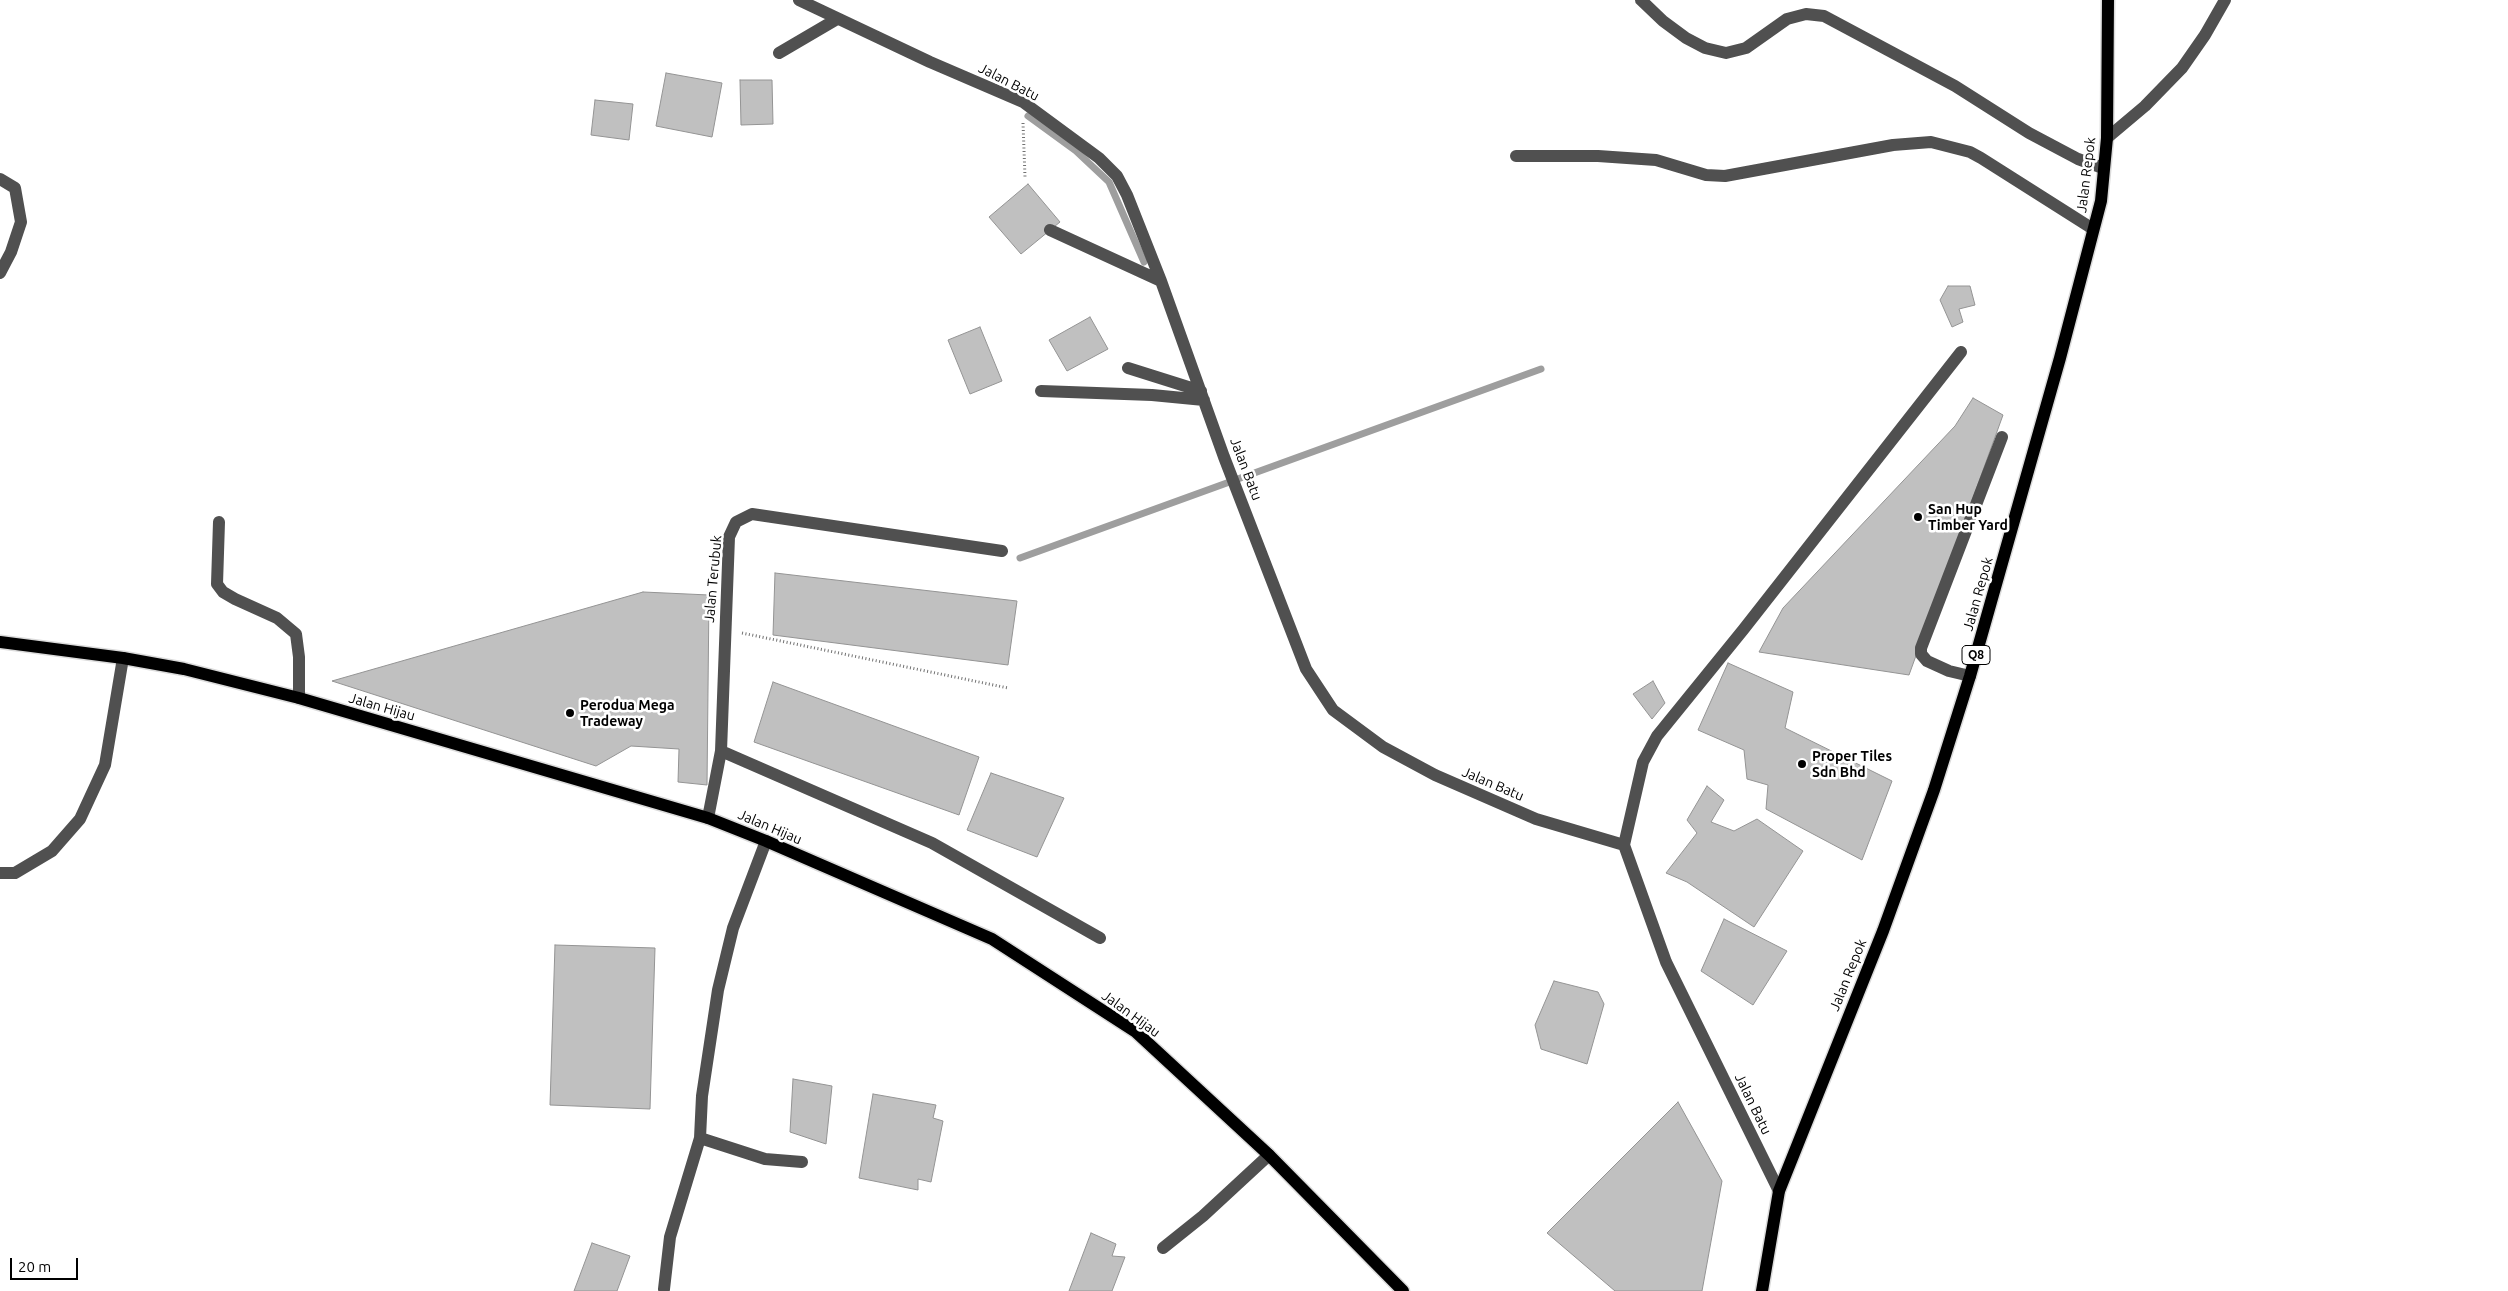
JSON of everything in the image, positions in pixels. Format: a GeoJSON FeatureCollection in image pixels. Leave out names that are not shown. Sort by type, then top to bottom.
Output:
{"type":"FeatureCollection","features":[{"type":"Feature","properties":{"kind":"main road","name":"Jalan Repok"},"geometry":{"type":"LineString","coordinates":[[1762,1291],[1779,1190],[1886,922],[1934,790],[1970,676],[2060,358],[2100,200],[2107,138],[2108,0]]}},
{"type":"Feature","properties":{"kind":"main road","name":"Jalan Hijau"},"geometry":{"type":"LineString","coordinates":[[0,642],[123,658],[184,669],[299,698],[708,818],[766,841],[992,939],[1136,1032],[1269,1155],[1403,1291]]}},
{"type":"Feature","properties":{"kind":"street","name":"Jalan Batu"},"geometry":{"type":"LineString","coordinates":[[799,0],[837,19],[1023,102],[1099,158],[1117,176],[1127,195],[1161,281],[1202,395],[1306,669],[1333,710],[1383,748],[1435,775],[1536,819],[1624,845],[1666,962],[1779,1190]]}},
{"type":"Feature","properties":{"kind":"street"},"geometry":{"type":"LineString","coordinates":[[1641,0],[1663,21],[1686,38],[1705,48],[1726,53],[1746,48],[1787,19],[1806,14],[1824,16],[1955,86],[2029,133],[2078,159],[2103,168]]}},
{"type":"Feature","properties":{"kind":"street"},"geometry":{"type":"LineString","coordinates":[[2107,138],[2146,106],[2170,81],[2205,35],[2225,0]]}},
{"type":"Feature","properties":{"kind":"street"},"geometry":{"type":"LineString","coordinates":[[778,53],[837,19]]}},
{"type":"Feature","properties":{"kind":"street"},"geometry":{"type":"LineString","coordinates":[[1516,156],[1598,156],[1656,160],[1706,176],[1724,176],[1893,145],[1931,142],[1970,152],[2093,229]]}},
{"type":"Feature","properties":{"kind":"street"},"geometry":{"type":"LineString","coordinates":[[0,180],[15,188],[21,222],[11,252],[0,273]]}},
{"type":"Feature","properties":{"kind":"street"},"geometry":{"type":"LineString","coordinates":[[1050,230],[1161,281]]}},
{"type":"Feature","properties":{"kind":"street"},"geometry":{"type":"LineString","coordinates":[[1624,845],[1643,762],[1657,736],[1743,630],[1961,352]]}},
{"type":"Feature","properties":{"kind":"street"},"geometry":{"type":"LineString","coordinates":[[1128,368],[1202,395]]}},
{"type":"Feature","properties":{"kind":"street"},"geometry":{"type":"LineString","coordinates":[[1041,391],[1202,395]]}},
{"type":"Feature","properties":{"kind":"street"},"geometry":{"type":"LineString","coordinates":[[1970,676],[1949,671],[1927,661],[1921,654],[1921,648],[2002,436]]}},
{"type":"Feature","properties":{"kind":"street","name":"Jalan Terubuk"},"geometry":{"type":"LineString","coordinates":[[708,818],[721,752],[724,629],[729,537],[736,522],[752,514],[1002,551]]}},
{"type":"Feature","properties":{"kind":"street"},"geometry":{"type":"LineString","coordinates":[[219,522],[217,584],[223,592],[277,618],[296,634],[299,657],[299,698]]}},
{"type":"Feature","properties":{"kind":"street"},"geometry":{"type":"LineString","coordinates":[[0,873],[15,873],[52,851],[80,819],[105,765],[123,658]]}},
{"type":"Feature","properties":{"kind":"street"},"geometry":{"type":"LineString","coordinates":[[721,752],[932,843],[1100,938]]}},
{"type":"Feature","properties":{"kind":"street"},"geometry":{"type":"LineString","coordinates":[[664,1289],[670,1237],[700,1138],[702,1096],[718,990],[733,928],[766,841]]}},
{"type":"Feature","properties":{"kind":"street"},"geometry":{"type":"LineString","coordinates":[[700,1138],[764,1159],[802,1162]]}},
{"type":"Feature","properties":{"kind":"street"},"geometry":{"type":"LineString","coordinates":[[1163,1248],[1203,1216],[1269,1155]]}},
{"type":"Feature","properties":{"kind":"path"},"geometry":{"type":"LineString","coordinates":[[1023,102],[1025,177]]}},
{"type":"Feature","properties":{"kind":"path"},"geometry":{"type":"LineString","coordinates":[[724,629],[1008,688]]}},
{"type":"Feature","properties":{"kind":"building"},"geometry":{"type":"Polygon","coordinates":[[[666,73],[722,83],[712,137],[656,126],[666,73]]]}},
{"type":"Feature","properties":{"kind":"building"},"geometry":{"type":"Polygon","coordinates":[[[740,80],[772,80],[773,124],[741,125],[740,80]]]}},
{"type":"Feature","properties":{"kind":"building"},"geometry":{"type":"Polygon","coordinates":[[[595,100],[633,104],[629,140],[591,135],[595,100]]]}},
{"type":"Feature","properties":{"kind":"building"},"geometry":{"type":"Polygon","coordinates":[[[1028,184],[1060,222],[1021,254],[989,217],[1028,184]]]}},
{"type":"Feature","properties":{"kind":"building"},"geometry":{"type":"Polygon","coordinates":[[[1948,286],[1970,286],[1975,305],[1959,309],[1963,322],[1952,327],[1940,300],[1948,286]]]}},
{"type":"Feature","properties":{"kind":"building"},"geometry":{"type":"Polygon","coordinates":[[[1090,317],[1108,349],[1067,371],[1049,340],[1090,317]]]}},
{"type":"Feature","properties":{"kind":"building"},"geometry":{"type":"Polygon","coordinates":[[[980,327],[1002,381],[970,394],[948,340],[980,327]]]}},
{"type":"Feature","properties":{"kind":"building","name":"San Hup Timber Yard"},"geometry":{"type":"Polygon","coordinates":[[[1973,398],[2003,415],[1909,675],[1759,652],[1783,608],[1955,426],[1973,398]]]}},
{"type":"Feature","properties":{"kind":"building"},"geometry":{"type":"Polygon","coordinates":[[[775,573],[1017,601],[1008,665],[773,635],[775,573]]]}},
{"type":"Feature","properties":{"kind":"building","name":"Perodua Mega Tradeway"},"geometry":{"type":"Polygon","coordinates":[[[643,592],[709,595],[707,785],[678,782],[679,749],[631,746],[596,766],[332,681],[643,592]]]}},
{"type":"Feature","properties":{"kind":"building","name":"Proper Tiles Sdn Bhd"},"geometry":{"type":"Polygon","coordinates":[[[1728,663],[1793,692],[1785,728],[1892,781],[1862,860],[1766,809],[1768,785],[1747,779],[1744,750],[1698,730],[1728,663]]]}},
{"type":"Feature","properties":{"kind":"building"},"geometry":{"type":"Polygon","coordinates":[[[1653,681],[1665,703],[1652,719],[1633,694],[1653,681]]]}},
{"type":"Feature","properties":{"kind":"building"},"geometry":{"type":"Polygon","coordinates":[[[773,682],[979,757],[959,815],[754,742],[773,682]]]}},
{"type":"Feature","properties":{"kind":"building"},"geometry":{"type":"Polygon","coordinates":[[[991,773],[1064,798],[1037,857],[967,830],[991,773]]]}},
{"type":"Feature","properties":{"kind":"building"},"geometry":{"type":"Polygon","coordinates":[[[1707,786],[1724,800],[1711,822],[1734,831],[1757,819],[1803,851],[1754,927],[1687,882],[1666,873],[1697,833],[1687,820],[1707,786]]]}},
{"type":"Feature","properties":{"kind":"building"},"geometry":{"type":"Polygon","coordinates":[[[1724,919],[1787,951],[1753,1005],[1701,971],[1724,919]]]}},
{"type":"Feature","properties":{"kind":"building"},"geometry":{"type":"Polygon","coordinates":[[[555,945],[655,948],[650,1109],[550,1105],[555,945]]]}},
{"type":"Feature","properties":{"kind":"building"},"geometry":{"type":"Polygon","coordinates":[[[1554,981],[1598,992],[1604,1004],[1587,1064],[1541,1049],[1535,1025],[1554,981]]]}},
{"type":"Feature","properties":{"kind":"building"},"geometry":{"type":"Polygon","coordinates":[[[793,1079],[832,1086],[826,1144],[790,1132],[793,1079]]]}},
{"type":"Feature","properties":{"kind":"building"},"geometry":{"type":"Polygon","coordinates":[[[873,1094],[936,1105],[933,1118],[943,1121],[931,1182],[918,1179],[918,1190],[859,1178],[873,1094]]]}},
{"type":"Feature","properties":{"kind":"building"},"geometry":{"type":"Polygon","coordinates":[[[1678,1102],[1722,1181],[1702,1291],[1615,1291],[1547,1233],[1678,1102]]]}},
{"type":"Feature","properties":{"kind":"building"},"geometry":{"type":"Polygon","coordinates":[[[1091,1233],[1116,1244],[1112,1256],[1125,1257],[1112,1291],[1069,1291],[1091,1233]]]}},
{"type":"Feature","properties":{"kind":"building"},"geometry":{"type":"Polygon","coordinates":[[[592,1243],[630,1256],[617,1291],[574,1291],[592,1243]]]}},
{"type":"Feature","properties":{"kind":"waterway"},"geometry":{"type":"LineString","coordinates":[[1028,116],[1076,151],[1109,182],[1144,262]]}},
{"type":"Feature","properties":{"kind":"waterway"},"geometry":{"type":"LineString","coordinates":[[1020,558],[1541,369]]}},
{"type":"Feature","properties":{"kind":"place","name":"San Hup Timber Yard"},"geometry":{"type":"Point","coordinates":[1918,517]}},
{"type":"Feature","properties":{"kind":"place","name":"Perodua Mega Tradeway"},"geometry":{"type":"Point","coordinates":[570,713]}},
{"type":"Feature","properties":{"kind":"place","name":"Proper Tiles Sdn Bhd"},"geometry":{"type":"Point","coordinates":[1802,764]}}]}
